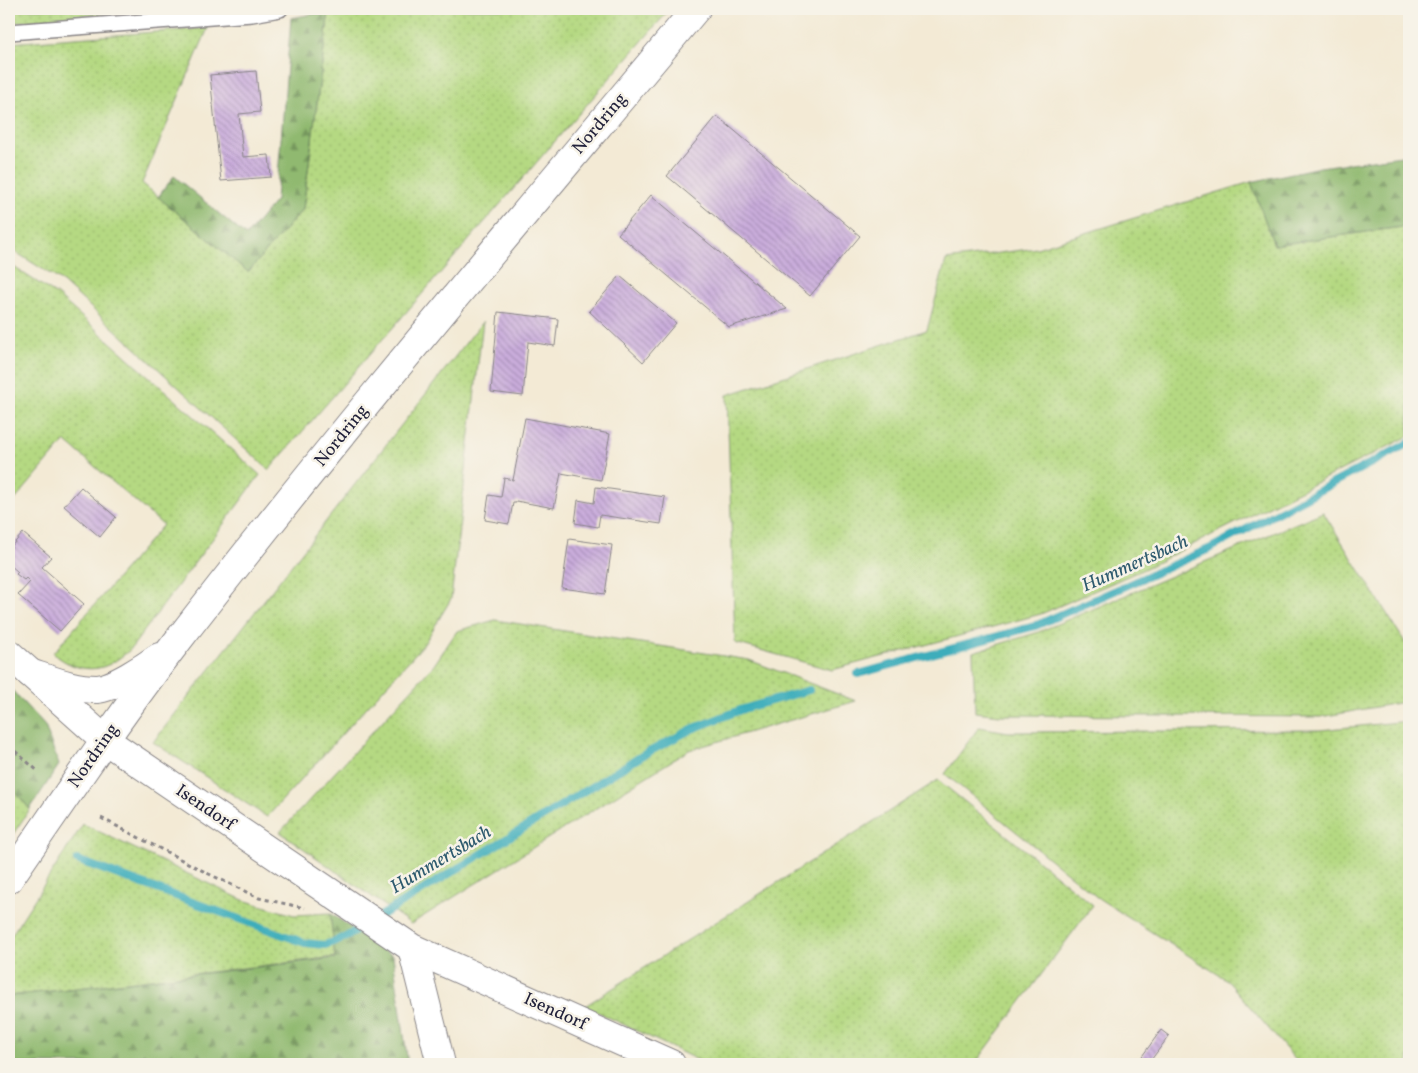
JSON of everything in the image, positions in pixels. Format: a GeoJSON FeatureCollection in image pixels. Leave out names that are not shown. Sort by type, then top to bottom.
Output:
{"type":"FeatureCollection","features":[{"type":"Feature","properties":{"kind":"main road","name":"Nordring"},"geometry":{"type":"LineString","coordinates":[[9,879],[105,740],[172,648],[386,382],[696,9]]}},
{"type":"Feature","properties":{"kind":"main road"},"geometry":{"type":"LineString","coordinates":[[30,673],[72,687],[99,689],[145,667],[172,648]]}},
{"type":"Feature","properties":{"kind":"main road","name":"Isendorf"},"geometry":{"type":"LineString","coordinates":[[9,654],[105,740],[401,941],[672,1064]]}},
{"type":"Feature","properties":{"kind":"main road"},"geometry":{"type":"LineString","coordinates":[[401,941],[441,1064]]}},
{"type":"Feature","properties":{"kind":"lane"},"geometry":{"type":"LineString","coordinates":[[9,32],[252,14],[280,9]]}},
{"type":"Feature","properties":{"kind":"path"},"geometry":{"type":"LineString","coordinates":[[9,746],[39,772]]}},
{"type":"Feature","properties":{"kind":"path"},"geometry":{"type":"LineString","coordinates":[[101,818],[259,898],[304,908],[343,901]]}},
{"type":"Feature","properties":{"kind":"green space"},"geometry":{"type":"Polygon","coordinates":[[[9,9],[115,9],[112,13],[9,23],[9,9]]]}},
{"type":"Feature","properties":{"kind":"green space"},"geometry":{"type":"Polygon","coordinates":[[[334,9],[670,9],[269,470],[63,282],[9,248],[9,43],[208,28],[142,183],[248,272],[303,209],[329,11],[334,9]]]}},
{"type":"Feature","properties":{"kind":"green space"},"geometry":{"type":"Polygon","coordinates":[[[329,11],[303,209],[248,272],[158,197],[174,176],[246,236],[276,200],[291,18],[329,11]]]}},
{"type":"Feature","properties":{"kind":"green space"},"geometry":{"type":"Polygon","coordinates":[[[1409,155],[1409,226],[1274,245],[1251,182],[1320,167],[1409,155]]]}},
{"type":"Feature","properties":{"kind":"green space"},"geometry":{"type":"Polygon","coordinates":[[[1251,182],[1274,245],[1409,226],[1409,436],[1144,569],[1041,614],[832,670],[735,643],[727,395],[927,330],[946,260],[1037,248],[1251,182]]]}},
{"type":"Feature","properties":{"kind":"green space"},"geometry":{"type":"Polygon","coordinates":[[[9,264],[57,295],[260,475],[130,650],[102,667],[80,668],[66,662],[53,653],[163,525],[65,441],[9,507],[9,264]]]}},
{"type":"Feature","properties":{"kind":"green space"},"geometry":{"type":"Polygon","coordinates":[[[483,321],[451,599],[424,644],[267,817],[153,742],[483,321]]]}},
{"type":"Feature","properties":{"kind":"green space"},"geometry":{"type":"Polygon","coordinates":[[[1323,512],[1406,644],[1409,654],[1409,701],[1321,717],[1000,715],[975,712],[973,652],[1036,633],[1323,512]]]}},
{"type":"Feature","properties":{"kind":"green space"},"geometry":{"type":"Polygon","coordinates":[[[495,620],[749,660],[856,701],[689,750],[411,924],[280,832],[434,665],[457,631],[495,620]]]}},
{"type":"Feature","properties":{"kind":"green space"},"geometry":{"type":"Polygon","coordinates":[[[9,687],[45,726],[59,765],[30,809],[9,785],[9,687]]]}},
{"type":"Feature","properties":{"kind":"green space"},"geometry":{"type":"Polygon","coordinates":[[[1409,721],[1409,1064],[1299,1064],[1227,980],[1098,898],[945,774],[979,727],[1008,732],[1320,730],[1409,721]]]}},
{"type":"Feature","properties":{"kind":"green space"},"geometry":{"type":"Polygon","coordinates":[[[938,780],[1093,905],[975,1064],[706,1064],[585,1006],[938,780]]]}},
{"type":"Feature","properties":{"kind":"green space"},"geometry":{"type":"Polygon","coordinates":[[[9,785],[30,809],[9,840],[9,785]]]}},
{"type":"Feature","properties":{"kind":"green space"},"geometry":{"type":"Polygon","coordinates":[[[83,824],[243,900],[294,915],[330,913],[335,957],[9,996],[9,939],[83,824]]]}},
{"type":"Feature","properties":{"kind":"green space"},"geometry":{"type":"Polygon","coordinates":[[[330,913],[393,956],[408,1064],[9,1064],[9,996],[335,958],[330,913]]]}},
{"type":"Feature","properties":{"kind":"building"},"geometry":{"type":"Polygon","coordinates":[[[256,71],[260,112],[239,114],[243,157],[269,155],[271,177],[221,181],[210,75],[256,71]]]}},
{"type":"Feature","properties":{"kind":"building"},"geometry":{"type":"Polygon","coordinates":[[[717,116],[860,236],[810,296],[667,176],[717,116]]]}},
{"type":"Feature","properties":{"kind":"building"},"geometry":{"type":"Polygon","coordinates":[[[651,195],[787,309],[729,327],[618,234],[651,195]]]}},
{"type":"Feature","properties":{"kind":"building"},"geometry":{"type":"Polygon","coordinates":[[[620,276],[676,323],[643,362],[589,311],[620,276]]]}},
{"type":"Feature","properties":{"kind":"building"},"geometry":{"type":"Polygon","coordinates":[[[498,312],[558,319],[555,346],[528,342],[523,396],[491,392],[498,312]]]}},
{"type":"Feature","properties":{"kind":"building"},"geometry":{"type":"Polygon","coordinates":[[[525,418],[610,434],[601,480],[561,473],[554,508],[516,501],[516,503],[513,503],[509,524],[485,520],[489,495],[501,497],[504,478],[513,480],[525,418]]]}},
{"type":"Feature","properties":{"kind":"building"},"geometry":{"type":"Polygon","coordinates":[[[81,487],[116,517],[100,537],[64,506],[81,487]]]}},
{"type":"Feature","properties":{"kind":"building"},"geometry":{"type":"Polygon","coordinates":[[[596,487],[665,497],[661,524],[600,515],[598,527],[575,523],[578,500],[594,503],[596,487]]]}},
{"type":"Feature","properties":{"kind":"building"},"geometry":{"type":"Polygon","coordinates":[[[23,533],[51,557],[42,567],[84,604],[60,631],[18,595],[30,582],[16,574],[18,572],[9,564],[9,549],[23,533]]]}},
{"type":"Feature","properties":{"kind":"building"},"geometry":{"type":"Polygon","coordinates":[[[569,539],[612,545],[605,594],[562,588],[569,539]]]}},
{"type":"Feature","properties":{"kind":"building"},"geometry":{"type":"Polygon","coordinates":[[[1161,1030],[1169,1036],[1148,1064],[1140,1059],[1161,1030]]]}},
{"type":"Feature","properties":{"kind":"waterway","name":"Hummertsbach"},"geometry":{"type":"LineString","coordinates":[[858,674],[1035,626],[1209,549],[1409,443]]}},
{"type":"Feature","properties":{"kind":"waterway","name":"Hummertsbach"},"geometry":{"type":"LineString","coordinates":[[377,918],[645,754],[692,729],[743,709],[809,690]]}},
{"type":"Feature","properties":{"kind":"waterway","name":"Hummertsbach"},"geometry":{"type":"LineString","coordinates":[[77,860],[305,943],[325,945],[346,937],[367,924]]}}]}
